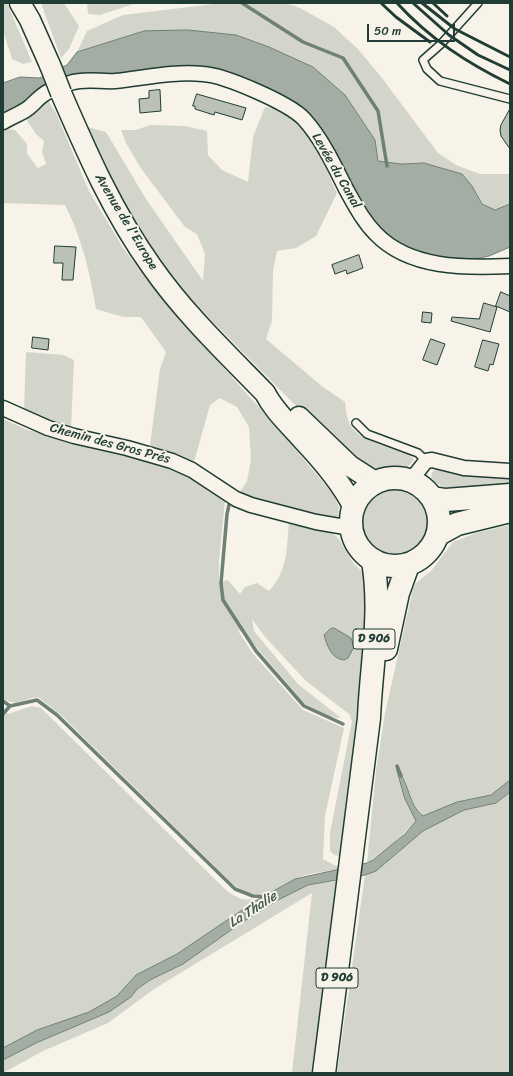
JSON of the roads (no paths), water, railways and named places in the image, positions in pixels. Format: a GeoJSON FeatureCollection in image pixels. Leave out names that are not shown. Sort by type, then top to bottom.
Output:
{"type":"FeatureCollection","features":[{"type":"Feature","properties":{"kind":"main road","name":"Avenue de l'Europe"},"geometry":{"type":"LineString","coordinates":[[20,3],[28,12],[91,163],[136,244],[160,278],[189,314],[266,393],[272,406],[312,449],[342,487],[353,506]]}},
{"type":"Feature","properties":{"kind":"main road","name":"Avenue de l'Europe"},"geometry":{"type":"LineString","coordinates":[[266,393],[280,399],[350,466],[375,482]]}},
{"type":"Feature","properties":{"kind":"main road"},"geometry":{"type":"LineString","coordinates":[[390,478],[410,480],[423,487],[433,498],[439,513],[440,528],[434,544],[423,557],[408,565],[391,567],[373,561],[356,545],[351,528],[353,506],[363,491],[375,482],[390,478]]}},
{"type":"Feature","properties":{"kind":"main road"},"geometry":{"type":"LineString","coordinates":[[433,498],[446,500],[510,495]]}},
{"type":"Feature","properties":{"kind":"main road"},"geometry":{"type":"LineString","coordinates":[[437,535],[457,524],[510,511]]}},
{"type":"Feature","properties":{"kind":"main road","name":"D 906"},"geometry":{"type":"LineString","coordinates":[[324,1073],[369,718],[370,678],[378,594],[373,561]]}},
{"type":"Feature","properties":{"kind":"main road","name":"D 906"},"geometry":{"type":"LineString","coordinates":[[369,718],[382,676],[385,652],[398,593],[408,565]]}},
{"type":"Feature","properties":{"kind":"street","name":"Levée du Canal"},"geometry":{"type":"LineString","coordinates":[[3,122],[27,109],[44,94],[72,82],[89,80],[111,81],[182,74],[204,74],[262,94],[288,107],[303,118],[326,150],[364,219],[376,234],[388,244],[401,252],[422,260],[448,265],[510,266]]}},
{"type":"Feature","properties":{"kind":"street","name":"Chemin des Gros Prés"},"geometry":{"type":"LineString","coordinates":[[3,408],[48,428],[172,461],[192,470],[236,499],[252,505],[316,522],[351,528]]}},
{"type":"Feature","properties":{"kind":"street"},"geometry":{"type":"LineString","coordinates":[[410,480],[426,461],[432,460],[468,468],[510,471]]}},
{"type":"Feature","properties":{"kind":"lane"},"geometry":{"type":"LineString","coordinates":[[478,3],[441,44],[423,60],[427,69],[440,80],[510,99]]}},
{"type":"Feature","properties":{"kind":"lane"},"geometry":{"type":"LineString","coordinates":[[356,423],[366,434],[418,453],[426,461]]}},
{"type":"Feature","properties":{"kind":"water"},"geometry":{"type":"Polygon","coordinates":[[[188,30],[236,35],[269,47],[313,67],[345,95],[375,140],[378,161],[401,164],[424,163],[462,174],[472,186],[482,204],[495,210],[510,204],[510,247],[489,256],[471,260],[451,260],[408,250],[375,229],[328,143],[249,83],[103,76],[3,117],[3,83],[20,77],[40,78],[67,65],[77,52],[144,31],[188,30]]]}},
{"type":"Feature","properties":{"kind":"water"},"geometry":{"type":"Polygon","coordinates":[[[334,628],[351,638],[354,647],[348,658],[344,660],[333,655],[325,639],[324,635],[330,629],[334,628]]]}},
{"type":"Feature","properties":{"kind":"water","name":"La Thalie"},"geometry":{"type":"Polygon","coordinates":[[[397,770],[404,781],[414,806],[423,816],[457,802],[491,795],[510,780],[510,792],[496,803],[464,810],[423,831],[376,871],[365,875],[308,885],[278,900],[241,923],[183,964],[150,980],[137,989],[131,997],[109,1012],[36,1043],[3,1060],[3,1048],[37,1030],[89,1012],[117,996],[136,975],[177,954],[257,900],[295,879],[367,863],[373,860],[405,834],[416,821],[405,799],[397,770]]]}},
{"type":"Feature","properties":{"kind":"waterway"},"geometry":{"type":"LineString","coordinates":[[242,3],[303,42],[343,58],[378,111],[387,166]]}},
{"type":"Feature","properties":{"kind":"waterway"},"geometry":{"type":"LineString","coordinates":[[229,505],[221,583],[223,600],[256,651],[304,706],[343,724]]}},
{"type":"Feature","properties":{"kind":"waterway","name":"La Thalie"},"geometry":{"type":"LineString","coordinates":[[3,701],[10,706],[37,700],[57,715],[235,889],[253,896],[268,897]]}},
{"type":"Feature","properties":{"kind":"waterway"},"geometry":{"type":"LineString","coordinates":[[3,714],[10,706]]}},
{"type":"Feature","properties":{"kind":"waterway"},"geometry":{"type":"LineString","coordinates":[[397,766],[401,776]]}},
{"type":"Feature","properties":{"kind":"railway"},"geometry":{"type":"LineString","coordinates":[[381,3],[396,17],[430,42]]}},
{"type":"Feature","properties":{"kind":"railway"},"geometry":{"type":"LineString","coordinates":[[397,3],[436,39],[464,59],[510,84]]}},
{"type":"Feature","properties":{"kind":"railway"},"geometry":{"type":"LineString","coordinates":[[413,3],[449,35],[478,55],[510,70]]}},
{"type":"Feature","properties":{"kind":"railway"},"geometry":{"type":"LineString","coordinates":[[422,3],[455,29],[510,57]]}},
{"type":"Feature","properties":{"kind":"railway"},"geometry":{"type":"LineString","coordinates":[[433,3],[447,16]]}}]}
